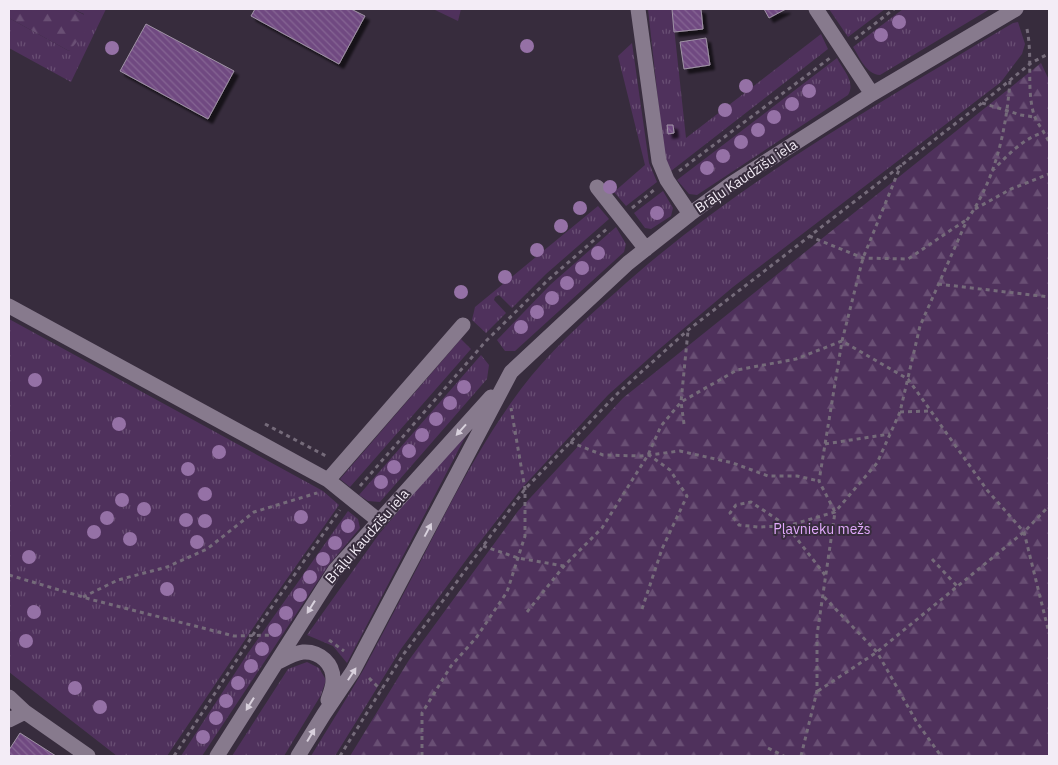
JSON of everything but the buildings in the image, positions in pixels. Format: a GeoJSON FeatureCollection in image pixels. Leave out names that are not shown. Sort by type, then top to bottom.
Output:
{"type":"FeatureCollection","features":[{"type":"Feature","properties":{"kind":"street"},"geometry":{"type":"LineString","coordinates":[[638,9],[659,161],[666,180],[690,214]]}},
{"type":"Feature","properties":{"kind":"street"},"geometry":{"type":"LineString","coordinates":[[816,9],[872,94]]}},
{"type":"Feature","properties":{"kind":"street","name":"Brāļu Kaudzīšu iela"},"geometry":{"type":"LineString","coordinates":[[217,756],[335,570],[518,366],[646,249],[731,184],[872,94],[1016,9]]}},
{"type":"Feature","properties":{"kind":"street"},"geometry":{"type":"LineString","coordinates":[[597,187],[646,249]]}},
{"type":"Feature","properties":{"kind":"street"},"geometry":{"type":"LineString","coordinates":[[9,306],[328,480],[379,521]]}},
{"type":"Feature","properties":{"kind":"street"},"geometry":{"type":"LineString","coordinates":[[328,480],[463,325]]}},
{"type":"Feature","properties":{"kind":"street","name":"Brāļu Kaudzīšu iela"},"geometry":{"type":"LineString","coordinates":[[298,756],[357,665],[506,381]]}},
{"type":"Feature","properties":{"kind":"street"},"geometry":{"type":"LineString","coordinates":[[276,662],[302,652],[320,655],[328,661],[332,671],[333,683],[324,714]]}},
{"type":"Feature","properties":{"kind":"street"},"geometry":{"type":"LineString","coordinates":[[9,698],[25,712],[88,756]]}},
{"type":"Feature","properties":{"kind":"street"},"geometry":{"type":"LineString","coordinates":[[9,720],[25,712]]}},
{"type":"Feature","properties":{"kind":"path"},"geometry":{"type":"LineString","coordinates":[[1028,29],[1031,47],[1031,92],[1034,117],[1045,132],[1049,142]]}},
{"type":"Feature","properties":{"kind":"path"},"geometry":{"type":"LineString","coordinates":[[340,756],[402,655],[525,489],[618,393],[688,330],[1031,63],[1048,54]]}},
{"type":"Feature","properties":{"kind":"path"},"geometry":{"type":"LineString","coordinates":[[801,756],[817,691],[817,635],[835,512],[877,463],[900,412],[920,326],[967,220],[992,171],[1002,141],[1008,111],[1010,81]]}},
{"type":"Feature","properties":{"kind":"path"},"geometry":{"type":"LineString","coordinates":[[982,103],[1034,117]]}},
{"type":"Feature","properties":{"kind":"path"},"geometry":{"type":"LineString","coordinates":[[992,171],[1019,145],[1033,135],[1045,132]]}},
{"type":"Feature","properties":{"kind":"path"},"geometry":{"type":"LineString","coordinates":[[835,512],[820,481],[842,341],[863,258],[901,165]]}},
{"type":"Feature","properties":{"kind":"path"},"geometry":{"type":"LineString","coordinates":[[974,209],[1011,189],[1049,174]]}},
{"type":"Feature","properties":{"kind":"path"},"geometry":{"type":"LineString","coordinates":[[809,236],[863,258],[908,259],[967,220]]}},
{"type":"Feature","properties":{"kind":"path"},"geometry":{"type":"LineString","coordinates":[[938,284],[1049,297]]}},
{"type":"Feature","properties":{"kind":"path"},"geometry":{"type":"LineString","coordinates":[[684,424],[681,402],[688,330]]}},
{"type":"Feature","properties":{"kind":"path"},"geometry":{"type":"LineString","coordinates":[[842,341],[908,379],[988,490],[1024,532],[1049,633]]}},
{"type":"Feature","properties":{"kind":"path"},"geometry":{"type":"LineString","coordinates":[[527,612],[564,566],[602,528],[648,455],[661,426],[681,402],[737,370],[796,359],[842,341]]}},
{"type":"Feature","properties":{"kind":"path"},"geometry":{"type":"LineString","coordinates":[[422,756],[422,713],[451,666],[476,638],[508,592],[525,536],[525,489],[506,381]]}},
{"type":"Feature","properties":{"kind":"path"},"geometry":{"type":"LineString","coordinates":[[900,412],[930,411]]}},
{"type":"Feature","properties":{"kind":"path"},"geometry":{"type":"LineString","coordinates":[[825,444],[891,433]]}},
{"type":"Feature","properties":{"kind":"path"},"geometry":{"type":"LineString","coordinates":[[570,442],[603,455],[648,455],[680,451],[733,463],[768,476],[797,476],[820,481]]}},
{"type":"Feature","properties":{"kind":"path"},"geometry":{"type":"LineString","coordinates":[[642,608],[662,549],[687,496],[670,470],[648,455]]}},
{"type":"Feature","properties":{"kind":"path"},"geometry":{"type":"LineString","coordinates":[[83,597],[118,580],[167,567],[208,549],[254,512],[323,491],[328,480]]}},
{"type":"Feature","properties":{"kind":"path"},"geometry":{"type":"LineString","coordinates":[[825,575],[787,526],[751,502],[736,505],[730,513],[739,525],[758,527],[787,526],[835,512]]}},
{"type":"Feature","properties":{"kind":"path"},"geometry":{"type":"LineString","coordinates":[[817,691],[877,652],[1024,532],[1049,506]]}},
{"type":"Feature","properties":{"kind":"path"},"geometry":{"type":"LineString","coordinates":[[483,546],[518,558],[564,566]]}},
{"type":"Feature","properties":{"kind":"path"},"geometry":{"type":"LineString","coordinates":[[932,559],[957,586]]}},
{"type":"Feature","properties":{"kind":"path"},"geometry":{"type":"LineString","coordinates":[[9,575],[83,597],[234,636],[294,634]]}},
{"type":"Feature","properties":{"kind":"path"},"geometry":{"type":"LineString","coordinates":[[824,597],[877,652],[916,721],[941,756]]}},
{"type":"Feature","properties":{"kind":"path"},"geometry":{"type":"LineString","coordinates":[[324,638],[338,646],[381,690]]}},
{"type":"Feature","properties":{"kind":"path"},"geometry":{"type":"LineString","coordinates":[[768,748],[784,756]]}},
{"type":"Feature","properties":{"kind":"green space"},"geometry":{"type":"Polygon","coordinates":[[[9,9],[73,9],[92,19],[82,36],[69,51],[9,18],[9,9]]]}},
{"type":"Feature","properties":{"kind":"green space"},"geometry":{"type":"Polygon","coordinates":[[[73,9],[106,9],[71,82],[9,48],[9,18],[69,51],[84,14],[73,9]]]}},
{"type":"Feature","properties":{"kind":"green space"},"geometry":{"type":"Polygon","coordinates":[[[433,9],[461,9],[458,21],[433,9]]]}},
{"type":"Feature","properties":{"kind":"green space"},"geometry":{"type":"Polygon","coordinates":[[[648,9],[672,9],[686,138],[821,34],[828,49],[671,171],[666,160],[663,145],[648,9]]]}},
{"type":"Feature","properties":{"kind":"green space"},"geometry":{"type":"Polygon","coordinates":[[[829,9],[885,9],[848,37],[829,9]]]}},
{"type":"Feature","properties":{"kind":"green space"},"geometry":{"type":"Polygon","coordinates":[[[903,9],[990,9],[880,75],[875,74],[867,69],[853,47],[903,9]]]}},
{"type":"Feature","properties":{"kind":"green space"},"geometry":{"type":"Polygon","coordinates":[[[1018,22],[1025,44],[1022,54],[1001,82],[733,287],[608,395],[521,489],[469,556],[401,649],[335,756],[311,756],[365,667],[452,500],[491,432],[521,389],[554,350],[616,292],[662,253],[758,181],[859,116],[1013,23],[1018,22]]]}},
{"type":"Feature","properties":{"kind":"green space"},"geometry":{"type":"Polygon","coordinates":[[[632,43],[649,163],[657,182],[626,206],[614,192],[645,165],[618,56],[632,43]]]}},
{"type":"Feature","properties":{"kind":"green space"},"geometry":{"type":"Polygon","coordinates":[[[837,58],[850,81],[848,95],[697,195],[689,194],[677,180],[837,58]]]}},
{"type":"Feature","properties":{"kind":"green space","name":"Pļavnieku mežs"},"geometry":{"type":"Polygon","coordinates":[[[1041,63],[1049,80],[1049,756],[350,756],[409,660],[518,511],[623,398],[1041,63]]]}},
{"type":"Feature","properties":{"kind":"green space"},"geometry":{"type":"Polygon","coordinates":[[[663,191],[673,208],[671,216],[651,229],[645,228],[634,213],[663,191]]]}},
{"type":"Feature","properties":{"kind":"green space"},"geometry":{"type":"Polygon","coordinates":[[[598,206],[609,219],[546,274],[512,308],[499,295],[495,297],[494,300],[506,313],[486,333],[472,320],[475,307],[598,206]]]}},
{"type":"Feature","properties":{"kind":"green space"},"geometry":{"type":"Polygon","coordinates":[[[616,227],[626,244],[624,252],[515,351],[505,351],[497,340],[550,285],[616,227]]]}},
{"type":"Feature","properties":{"kind":"green space"},"geometry":{"type":"Polygon","coordinates":[[[9,319],[323,491],[339,505],[265,610],[167,756],[117,756],[9,672],[9,319]]]}},
{"type":"Feature","properties":{"kind":"green space"},"geometry":{"type":"Polygon","coordinates":[[[461,339],[471,349],[350,487],[340,479],[461,339]]]}},
{"type":"Feature","properties":{"kind":"green space"},"geometry":{"type":"Polygon","coordinates":[[[481,355],[489,365],[487,379],[380,502],[368,501],[359,495],[481,355]]]}},
{"type":"Feature","properties":{"kind":"green space"},"geometry":{"type":"Polygon","coordinates":[[[472,424],[347,663],[333,646],[307,635],[379,534],[472,424]]]}},
{"type":"Feature","properties":{"kind":"green space"},"geometry":{"type":"Polygon","coordinates":[[[348,511],[358,519],[360,528],[328,566],[202,756],[181,756],[248,653],[348,511]]]}},
{"type":"Feature","properties":{"kind":"green space"},"geometry":{"type":"Polygon","coordinates":[[[307,662],[319,668],[326,680],[321,695],[284,756],[232,756],[288,669],[307,662]]]}}]}
